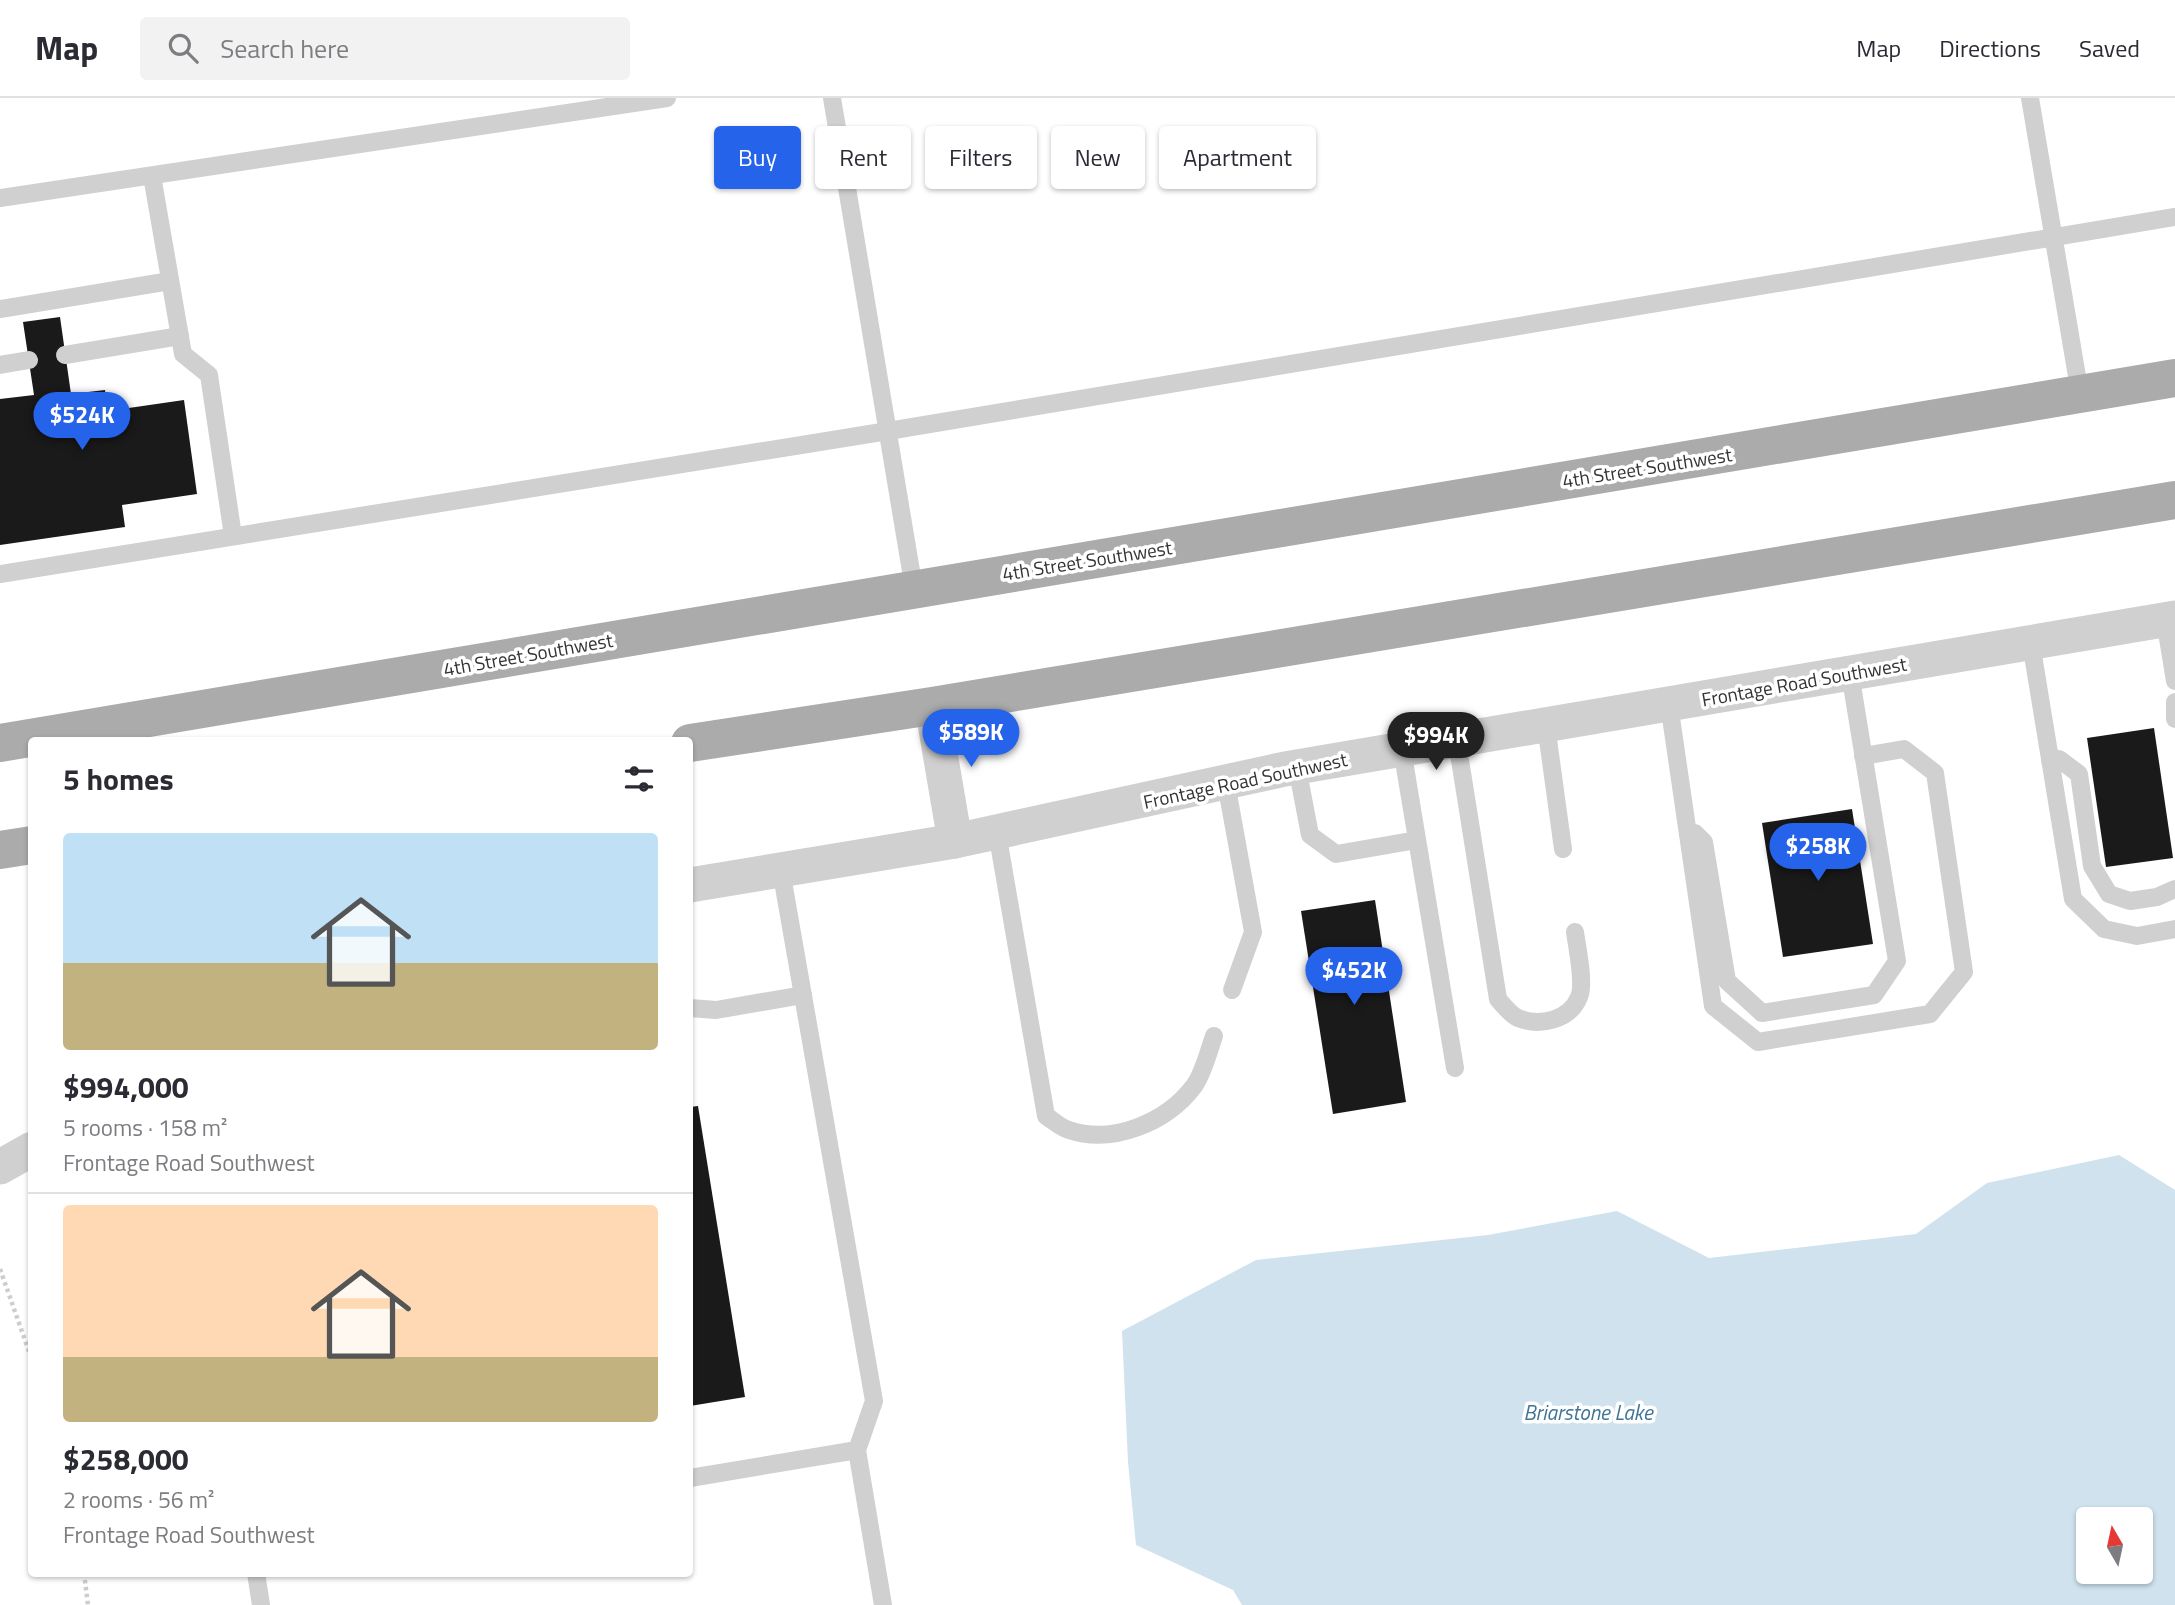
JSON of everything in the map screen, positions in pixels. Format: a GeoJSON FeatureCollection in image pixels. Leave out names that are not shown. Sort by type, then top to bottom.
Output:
{"type":"FeatureCollection","features":[{"type":"Feature","properties":{"kind":"main road","name":"4th Street Southwest"},"geometry":{"type":"LineString","coordinates":[[36,737],[2175,378]]}},
{"type":"Feature","properties":{"kind":"main road"},"geometry":{"type":"LineString","coordinates":[[693,743],[932,706],[2175,500]]}},
{"type":"Feature","properties":{"kind":"main road","name":"4th Street Southwest"},"geometry":{"type":"LineString","coordinates":[[0,743],[28,738]]}},
{"type":"Feature","properties":{"kind":"main road"},"geometry":{"type":"LineString","coordinates":[[0,850],[28,846]]}},
{"type":"Feature","properties":{"kind":"street","name":"Frontage Road Southwest"},"geometry":{"type":"LineString","coordinates":[[693,884],[955,841],[1297,767],[2170,619]]}},
{"type":"Feature","properties":{"kind":"street"},"geometry":{"type":"LineString","coordinates":[[932,706],[955,841]]}},
{"type":"Feature","properties":{"kind":"street"},"geometry":{"type":"LineString","coordinates":[[0,1167],[28,1151]]}},
{"type":"Feature","properties":{"kind":"lane"},"geometry":{"type":"LineString","coordinates":[[0,198],[667,98]]}},
{"type":"Feature","properties":{"kind":"lane"},"geometry":{"type":"LineString","coordinates":[[832,98],[914,589]]}},
{"type":"Feature","properties":{"kind":"lane"},"geometry":{"type":"LineString","coordinates":[[2030,98],[2080,394]]}},
{"type":"Feature","properties":{"kind":"lane"},"geometry":{"type":"LineString","coordinates":[[152,176],[183,355],[209,375],[233,536]]}},
{"type":"Feature","properties":{"kind":"lane"},"geometry":{"type":"LineString","coordinates":[[0,574],[888,431],[2175,217]]}},
{"type":"Feature","properties":{"kind":"lane"},"geometry":{"type":"LineString","coordinates":[[0,309],[170,281]]}},
{"type":"Feature","properties":{"kind":"lane"},"geometry":{"type":"LineString","coordinates":[[65,355],[180,336]]}},
{"type":"Feature","properties":{"kind":"lane"},"geometry":{"type":"LineString","coordinates":[[0,365],[29,360]]}},
{"type":"Feature","properties":{"kind":"lane"},"geometry":{"type":"LineString","coordinates":[[2170,619],[2175,681]]}},
{"type":"Feature","properties":{"kind":"lane"},"geometry":{"type":"LineString","coordinates":[[2031,643],[2073,899],[2104,929],[2137,936],[2175,929]]}},
{"type":"Feature","properties":{"kind":"lane"},"geometry":{"type":"LineString","coordinates":[[1688,834],[1695,833],[1704,842],[1727,981],[1762,1013],[1874,995],[1896,961],[1850,673]]}},
{"type":"Feature","properties":{"kind":"lane"},"geometry":{"type":"LineString","coordinates":[[2175,702],[2175,718]]}},
{"type":"Feature","properties":{"kind":"lane"},"geometry":{"type":"LineString","coordinates":[[1669,704],[1713,1006],[1758,1042],[1930,1014],[1964,972],[1935,773],[1904,749],[1863,755]]}},
{"type":"Feature","properties":{"kind":"lane"},"geometry":{"type":"LineString","coordinates":[[1546,725],[1563,849]]}},
{"type":"Feature","properties":{"kind":"lane"},"geometry":{"type":"LineString","coordinates":[[1457,741],[1498,999],[1517,1017],[1546,1022],[1568,1014],[1581,996],[1575,932]]}},
{"type":"Feature","properties":{"kind":"lane"},"geometry":{"type":"LineString","coordinates":[[1402,749],[1455,1068]]}},
{"type":"Feature","properties":{"kind":"lane"},"geometry":{"type":"LineString","coordinates":[[2050,761],[2059,759],[2078,774],[2092,866],[2109,894],[2130,901],[2157,897],[2175,889]]}},
{"type":"Feature","properties":{"kind":"lane"},"geometry":{"type":"LineString","coordinates":[[1297,767],[1310,835],[1336,853],[1417,840]]}},
{"type":"Feature","properties":{"kind":"lane"},"geometry":{"type":"LineString","coordinates":[[1226,783],[1253,932],[1232,990]]}},
{"type":"Feature","properties":{"kind":"lane"},"geometry":{"type":"LineString","coordinates":[[997,832],[1046,1116],[1068,1130],[1093,1135],[1130,1130],[1163,1116],[1195,1085],[1214,1036]]}},
{"type":"Feature","properties":{"kind":"lane"},"geometry":{"type":"LineString","coordinates":[[780,870],[874,1401],[857,1450],[883,1605]]}},
{"type":"Feature","properties":{"kind":"lane"},"geometry":{"type":"LineString","coordinates":[[693,1008],[716,1010],[803,995]]}},
{"type":"Feature","properties":{"kind":"lane"},"geometry":{"type":"LineString","coordinates":[[693,1477],[857,1450]]}},
{"type":"Feature","properties":{"kind":"lane"},"geometry":{"type":"LineString","coordinates":[[257,1577],[261,1605]]}},
{"type":"Feature","properties":{"kind":"path"},"geometry":{"type":"LineString","coordinates":[[0,1269],[28,1349]]}},
{"type":"Feature","properties":{"kind":"path"},"geometry":{"type":"LineString","coordinates":[[84,1577],[88,1605]]}},
{"type":"Feature","properties":{"kind":"water","name":"Briarstone Lake"},"geometry":{"type":"Polygon","coordinates":[[[2119,1155],[2175,1190],[2175,1605],[1242,1605],[1233,1590],[1136,1545],[1128,1462],[1122,1331],[1256,1260],[1488,1235],[1617,1211],[1709,1258],[1916,1234],[1987,1183],[2119,1155]]]}},
{"type":"Feature","properties":{"kind":"building"},"geometry":{"type":"Polygon","coordinates":[[[60,317],[71,394],[105,390],[108,411],[184,400],[197,494],[122,505],[125,527],[0,545],[0,399],[34,395],[23,322],[60,317]]]}},
{"type":"Feature","properties":{"kind":"building"},"geometry":{"type":"Polygon","coordinates":[[[2154,728],[2173,858],[2106,867],[2087,738],[2154,728]]]}},
{"type":"Feature","properties":{"kind":"building"},"geometry":{"type":"Polygon","coordinates":[[[1852,809],[1873,944],[1783,957],[1762,823],[1852,809]]]}},
{"type":"Feature","properties":{"kind":"building"},"geometry":{"type":"Polygon","coordinates":[[[1375,900],[1406,1102],[1333,1114],[1301,911],[1375,900]]]}},
{"type":"Feature","properties":{"kind":"building"},"geometry":{"type":"Polygon","coordinates":[[[698,1106],[745,1397],[693,1406],[693,1107],[698,1106]]]}}]}
